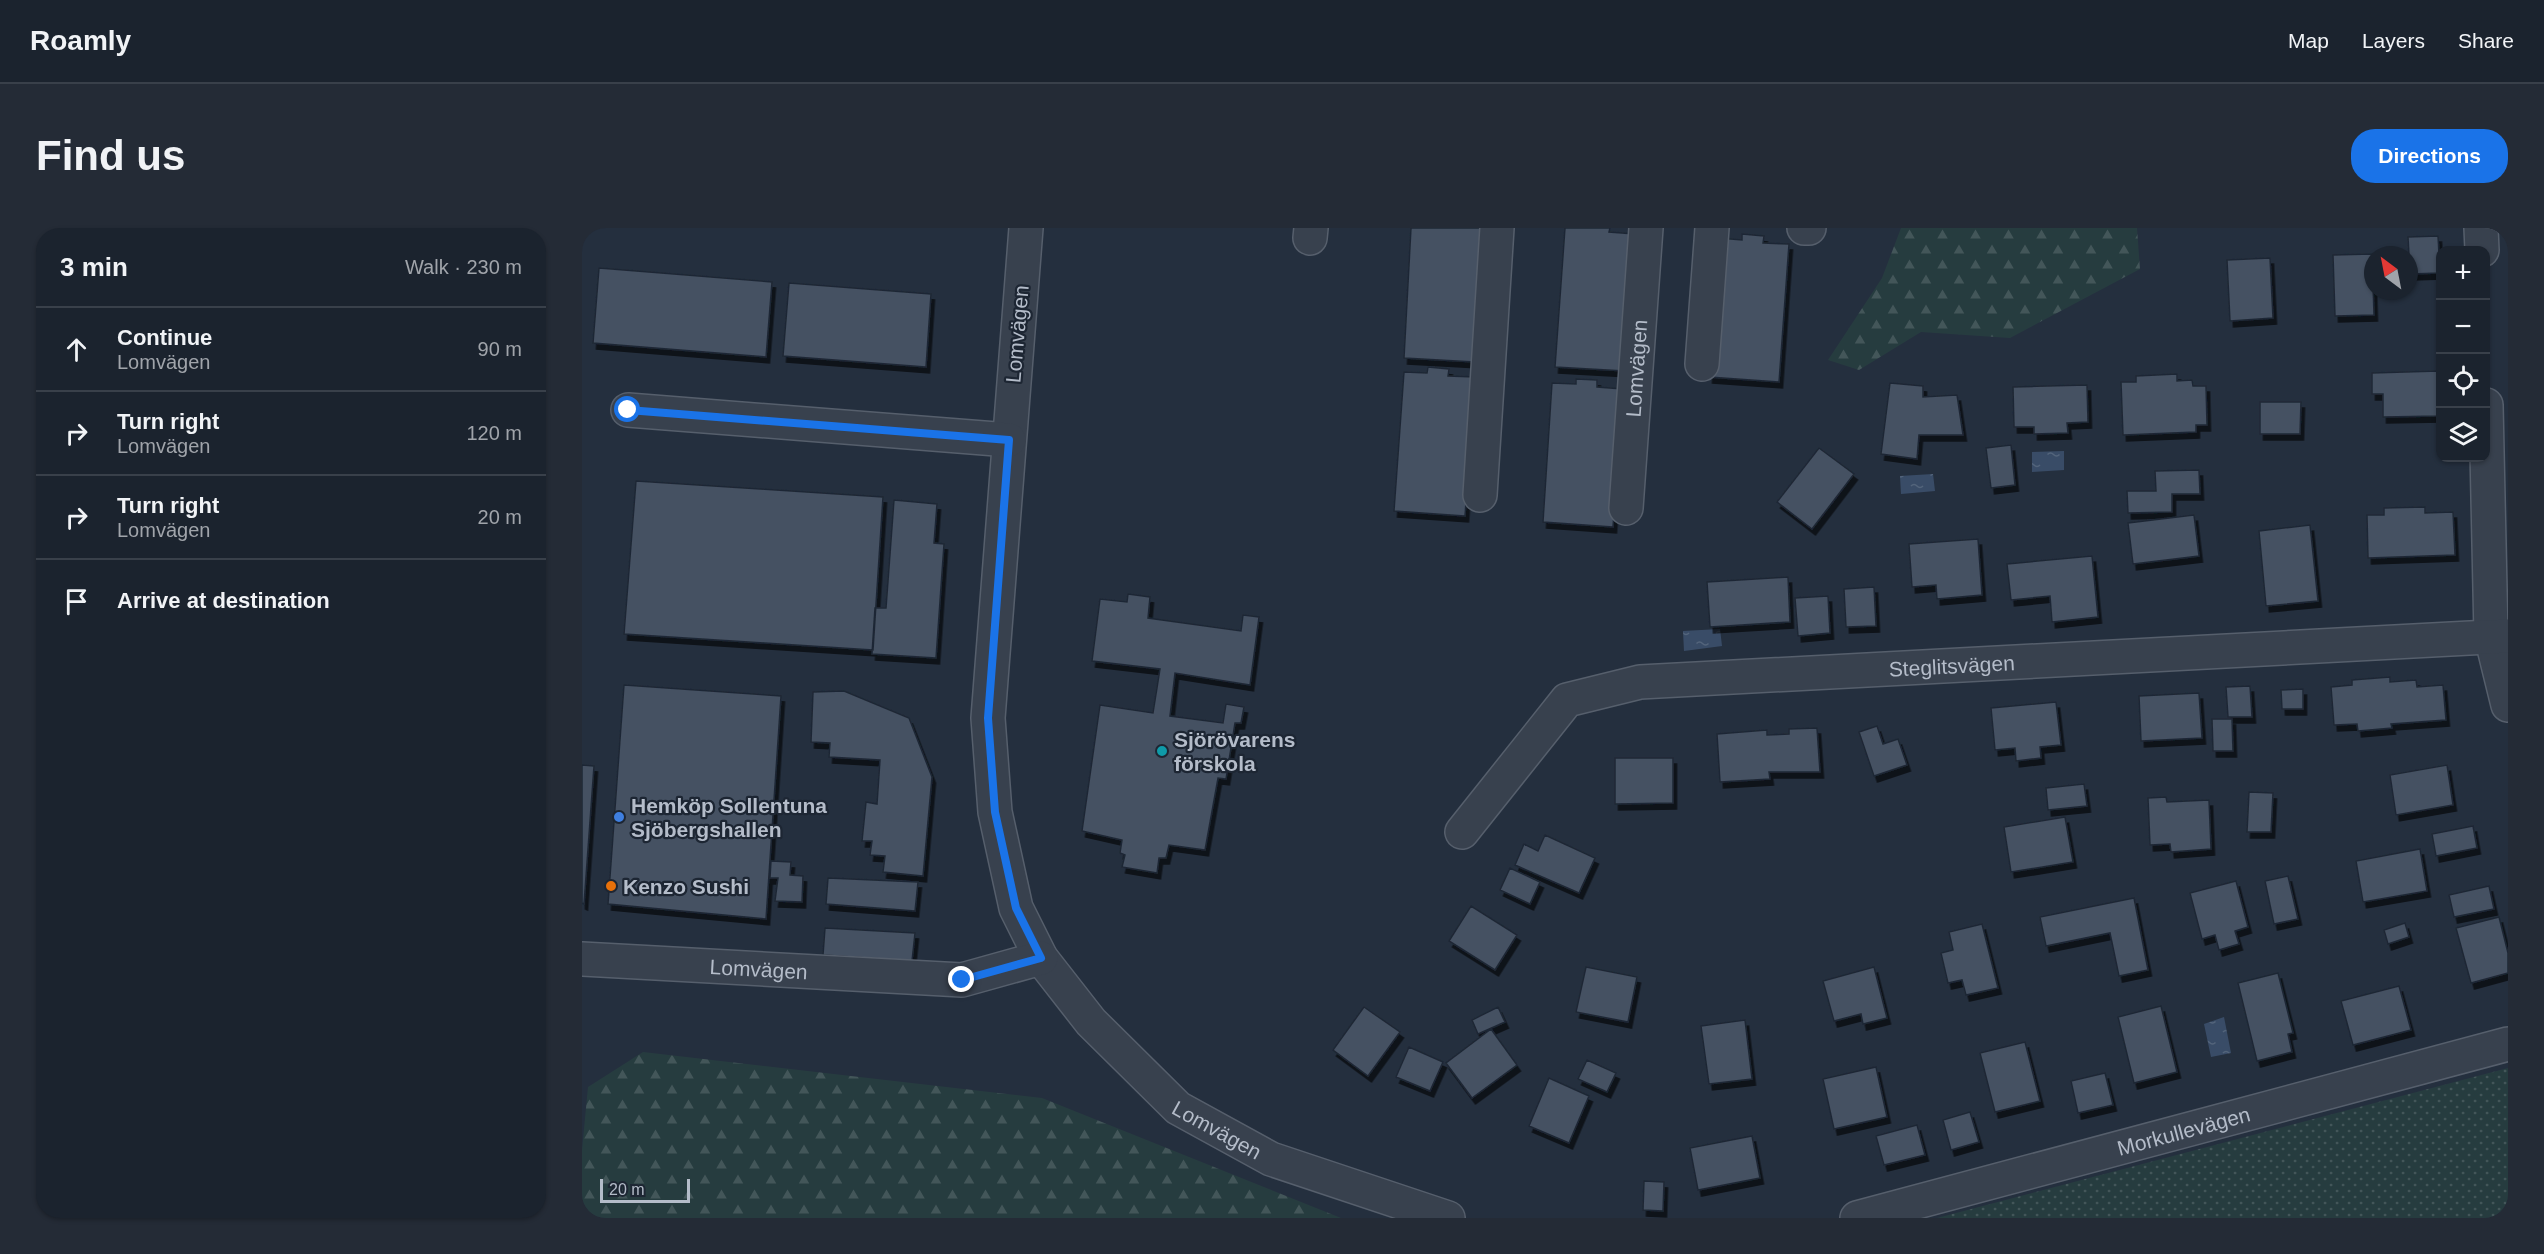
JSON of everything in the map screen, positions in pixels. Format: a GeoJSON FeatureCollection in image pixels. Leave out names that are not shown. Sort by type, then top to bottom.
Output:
{"type":"FeatureCollection","features":[{"type":"Feature","properties":{"kind":"street","name":"Lomvägen"},"geometry":{"type":"LineString","coordinates":[[1026,228],[988,718],[995,812],[1016,908],[1041,958],[1091,1022],[1178,1108],[1271,1159],[1448,1218]]}},
{"type":"Feature","properties":{"kind":"street"},"geometry":{"type":"LineString","coordinates":[[1480,495],[1497,228]]}},
{"type":"Feature","properties":{"kind":"street","name":"Lomvägen"},"geometry":{"type":"LineString","coordinates":[[1626,508],[1647,228]]}},
{"type":"Feature","properties":{"kind":"street"},"geometry":{"type":"LineString","coordinates":[[1702,364],[1712,228]]}},
{"type":"Feature","properties":{"kind":"street"},"geometry":{"type":"LineString","coordinates":[[1804,228],[1809,228]]}},
{"type":"Feature","properties":{"kind":"street"},"geometry":{"type":"LineString","coordinates":[[2481,228],[2482,246]]}},
{"type":"Feature","properties":{"kind":"street"},"geometry":{"type":"LineString","coordinates":[[2486,408],[2500,636],[2508,705]]}},
{"type":"Feature","properties":{"kind":"street"},"geometry":{"type":"LineString","coordinates":[[628,410],[1009,440]]}},
{"type":"Feature","properties":{"kind":"street","name":"Steglitsvägen"},"geometry":{"type":"LineString","coordinates":[[1462,832],[1567,700],[1640,682],[2500,636]]}},
{"type":"Feature","properties":{"kind":"street","name":"Lomvägen"},"geometry":{"type":"LineString","coordinates":[[582,959],[962,980],[1041,958]]}},
{"type":"Feature","properties":{"kind":"street","name":"Morkullevägen"},"geometry":{"type":"LineString","coordinates":[[1857,1218],[2508,1044]]}},
{"type":"Feature","properties":{"kind":"green space"},"geometry":{"type":"Polygon","coordinates":[[[1901,228],[2137,228],[2140,269],[2010,338],[1921,332],[1859,370],[1828,360],[1882,278],[1901,228]]]}},
{"type":"Feature","properties":{"kind":"green space"},"geometry":{"type":"Polygon","coordinates":[[[643,1052],[1042,1098],[1341,1218],[582,1218],[582,1150],[588,1087],[643,1052]]]}},
{"type":"Feature","properties":{"kind":"green space"},"geometry":{"type":"Polygon","coordinates":[[[2508,1068],[2508,1218],[1937,1218],[2508,1068]]]}},
{"type":"Feature","properties":{"kind":"water"},"geometry":{"type":"Polygon","coordinates":[[[2064,451],[2064,470],[2032,472],[2032,452],[2064,451]]]}},
{"type":"Feature","properties":{"kind":"water"},"geometry":{"type":"Polygon","coordinates":[[[1933,474],[1935,491],[1901,494],[1900,476],[1933,474]]]}},
{"type":"Feature","properties":{"kind":"water"},"geometry":{"type":"Polygon","coordinates":[[[1720,629],[1722,646],[1684,651],[1683,631],[1720,629]]]}},
{"type":"Feature","properties":{"kind":"water"},"geometry":{"type":"Polygon","coordinates":[[[2224,1017],[2231,1053],[2211,1057],[2204,1024],[2224,1017]]]}},
{"type":"Feature","properties":{"kind":"building"},"geometry":{"type":"Polygon","coordinates":[[[1411,228],[1484,228],[1475,362],[1404,358],[1411,228]]]}},
{"type":"Feature","properties":{"kind":"building"},"geometry":{"type":"Polygon","coordinates":[[[1565,228],[1610,228],[1609,232],[1635,234],[1625,371],[1555,367],[1565,228]]]}},
{"type":"Feature","properties":{"kind":"building"},"geometry":{"type":"Polygon","coordinates":[[[1742,234],[1764,236],[1763,243],[1789,244],[1779,382],[1709,377],[1718,238],[1742,240],[1742,234]]]}},
{"type":"Feature","properties":{"kind":"building"},"geometry":{"type":"Polygon","coordinates":[[[2438,236],[2436,273],[2418,274],[2418,246],[2408,246],[2408,237],[2438,236]]]}},
{"type":"Feature","properties":{"kind":"building"},"geometry":{"type":"Polygon","coordinates":[[[2364,254],[2364,300],[2374,300],[2374,315],[2335,316],[2333,255],[2364,254]]]}},
{"type":"Feature","properties":{"kind":"building"},"geometry":{"type":"Polygon","coordinates":[[[2270,258],[2273,318],[2230,321],[2227,260],[2270,258]]]}},
{"type":"Feature","properties":{"kind":"building"},"geometry":{"type":"Polygon","coordinates":[[[599,268],[772,282],[766,357],[593,343],[599,268]]]}},
{"type":"Feature","properties":{"kind":"building"},"geometry":{"type":"Polygon","coordinates":[[[789,283],[931,294],[926,367],[783,356],[789,283]]]}},
{"type":"Feature","properties":{"kind":"building"},"geometry":{"type":"Polygon","coordinates":[[[1428,367],[1449,369],[1448,376],[1475,377],[1465,516],[1394,511],[1404,372],[1427,373],[1428,367]]]}},
{"type":"Feature","properties":{"kind":"building"},"geometry":{"type":"Polygon","coordinates":[[[2436,371],[2436,416],[2383,417],[2383,394],[2372,394],[2372,373],[2436,371]]]}},
{"type":"Feature","properties":{"kind":"building"},"geometry":{"type":"Polygon","coordinates":[[[2177,374],[2177,381],[2192,380],[2193,386],[2206,386],[2207,425],[2196,425],[2196,432],[2123,435],[2121,382],[2136,382],[2136,376],[2177,374]]]}},
{"type":"Feature","properties":{"kind":"building"},"geometry":{"type":"Polygon","coordinates":[[[1576,379],[1597,380],[1597,387],[1623,389],[1613,527],[1543,522],[1552,383],[1576,384],[1576,379]]]}},
{"type":"Feature","properties":{"kind":"building"},"geometry":{"type":"Polygon","coordinates":[[[1890,383],[1923,386],[1923,397],[1957,395],[1963,435],[1919,435],[1917,459],[1881,454],[1890,383]]]}},
{"type":"Feature","properties":{"kind":"building"},"geometry":{"type":"Polygon","coordinates":[[[2087,385],[2088,422],[2067,423],[2068,433],[2034,434],[2034,427],[2014,427],[2013,387],[2087,385]]]}},
{"type":"Feature","properties":{"kind":"building"},"geometry":{"type":"Polygon","coordinates":[[[2260,402],[2301,402],[2300,434],[2260,434],[2260,402]]]}},
{"type":"Feature","properties":{"kind":"building"},"geometry":{"type":"Polygon","coordinates":[[[2011,445],[2015,485],[1991,488],[1986,448],[2011,445]]]}},
{"type":"Feature","properties":{"kind":"building"},"geometry":{"type":"Polygon","coordinates":[[[1819,448],[1854,474],[1812,529],[1777,502],[1819,448]]]}},
{"type":"Feature","properties":{"kind":"building"},"geometry":{"type":"Polygon","coordinates":[[[2199,470],[2200,494],[2172,494],[2172,512],[2128,513],[2127,491],[2156,491],[2155,471],[2199,470]]]}},
{"type":"Feature","properties":{"kind":"building"},"geometry":{"type":"Polygon","coordinates":[[[636,481],[883,497],[873,650],[624,634],[636,481]]]}},
{"type":"Feature","properties":{"kind":"building"},"geometry":{"type":"Polygon","coordinates":[[[894,500],[937,504],[934,543],[944,544],[936,658],[872,654],[875,608],[886,608],[894,500]]]}},
{"type":"Feature","properties":{"kind":"building"},"geometry":{"type":"Polygon","coordinates":[[[2425,507],[2425,513],[2453,512],[2455,555],[2368,558],[2367,515],[2384,515],[2384,508],[2425,507]]]}},
{"type":"Feature","properties":{"kind":"building"},"geometry":{"type":"Polygon","coordinates":[[[2194,515],[2199,556],[2133,564],[2128,523],[2194,515]]]}},
{"type":"Feature","properties":{"kind":"building"},"geometry":{"type":"Polygon","coordinates":[[[2310,525],[2318,601],[2266,606],[2259,531],[2310,525]]]}},
{"type":"Feature","properties":{"kind":"building"},"geometry":{"type":"Polygon","coordinates":[[[1978,539],[1982,595],[1937,599],[1936,585],[1912,587],[1909,544],[1978,539]]]}},
{"type":"Feature","properties":{"kind":"building"},"geometry":{"type":"Polygon","coordinates":[[[2092,556],[2098,617],[2052,622],[2050,596],[2011,600],[2007,564],[2092,556]]]}},
{"type":"Feature","properties":{"kind":"building"},"geometry":{"type":"Polygon","coordinates":[[[1788,577],[1790,622],[1710,627],[1707,582],[1788,577]]]}},
{"type":"Feature","properties":{"kind":"building"},"geometry":{"type":"Polygon","coordinates":[[[1874,587],[1876,626],[1846,627],[1844,589],[1874,587]]]}},
{"type":"Feature","properties":{"kind":"building","name":"Sjörövarens förskola"},"geometry":{"type":"Polygon","coordinates":[[[1128,594],[1150,597],[1148,618],[1241,631],[1243,615],[1259,617],[1250,685],[1175,673],[1170,716],[1223,723],[1226,704],[1244,707],[1241,723],[1235,723],[1226,779],[1218,778],[1205,850],[1169,845],[1166,858],[1159,858],[1157,873],[1122,867],[1125,855],[1120,853],[1122,840],[1082,831],[1100,705],[1153,713],[1160,669],[1092,661],[1100,599],[1127,602],[1128,594]]]}},
{"type":"Feature","properties":{"kind":"building"},"geometry":{"type":"Polygon","coordinates":[[[1828,596],[1830,633],[1798,636],[1795,598],[1828,596]]]}},
{"type":"Feature","properties":{"kind":"building"},"geometry":{"type":"Polygon","coordinates":[[[2390,677],[2390,682],[2416,680],[2417,687],[2443,685],[2446,720],[2391,724],[2392,728],[2358,731],[2357,724],[2334,725],[2331,687],[2352,685],[2352,680],[2390,677]]]}},
{"type":"Feature","properties":{"kind":"building"},"geometry":{"type":"Polygon","coordinates":[[[624,685],[781,696],[766,919],[608,904],[624,685]]]}},
{"type":"Feature","properties":{"kind":"building"},"geometry":{"type":"Polygon","coordinates":[[[2250,686],[2252,717],[2228,717],[2226,687],[2250,686]]]}},
{"type":"Feature","properties":{"kind":"building"},"geometry":{"type":"Polygon","coordinates":[[[2303,689],[2303,709],[2282,709],[2281,690],[2303,689]]]}},
{"type":"Feature","properties":{"kind":"building"},"geometry":{"type":"Polygon","coordinates":[[[844,691],[909,718],[932,777],[923,876],[883,872],[885,856],[870,855],[872,841],[862,841],[866,802],[877,804],[880,760],[829,757],[830,743],[811,742],[813,692],[844,691]]]}},
{"type":"Feature","properties":{"kind":"building"},"geometry":{"type":"Polygon","coordinates":[[[2199,693],[2202,738],[2141,741],[2139,696],[2199,693]]]}},
{"type":"Feature","properties":{"kind":"building"},"geometry":{"type":"Polygon","coordinates":[[[2056,702],[2061,745],[2040,747],[2041,758],[2016,761],[2015,748],[1995,750],[1991,708],[2056,702]]]}},
{"type":"Feature","properties":{"kind":"building"},"geometry":{"type":"Polygon","coordinates":[[[2212,719],[2232,719],[2233,751],[2213,751],[2212,719]]]}},
{"type":"Feature","properties":{"kind":"building"},"geometry":{"type":"Polygon","coordinates":[[[1877,726],[1883,744],[1898,739],[1907,765],[1874,776],[1859,732],[1877,726]]]}},
{"type":"Feature","properties":{"kind":"building"},"geometry":{"type":"Polygon","coordinates":[[[1817,728],[1820,772],[1769,772],[1770,779],[1720,782],[1717,734],[1767,730],[1767,735],[1789,734],[1789,729],[1817,728]]]}},
{"type":"Feature","properties":{"kind":"building"},"geometry":{"type":"Polygon","coordinates":[[[1615,758],[1673,758],[1673,803],[1615,804],[1615,758]]]}},
{"type":"Feature","properties":{"kind":"building"},"geometry":{"type":"Polygon","coordinates":[[[582,765],[594,766],[584,904],[582,903],[582,765]]]}},
{"type":"Feature","properties":{"kind":"building"},"geometry":{"type":"Polygon","coordinates":[[[2447,765],[2453,805],[2396,815],[2390,775],[2447,765]]]}},
{"type":"Feature","properties":{"kind":"building"},"geometry":{"type":"Polygon","coordinates":[[[2084,784],[2087,806],[2048,810],[2046,788],[2084,784]]]}},
{"type":"Feature","properties":{"kind":"building"},"geometry":{"type":"Polygon","coordinates":[[[2249,792],[2273,793],[2271,832],[2247,832],[2249,792]]]}},
{"type":"Feature","properties":{"kind":"building"},"geometry":{"type":"Polygon","coordinates":[[[2166,797],[2167,802],[2209,800],[2211,849],[2171,852],[2170,844],[2150,845],[2148,798],[2166,797]]]}},
{"type":"Feature","properties":{"kind":"building"},"geometry":{"type":"Polygon","coordinates":[[[2065,817],[2073,862],[2011,872],[2004,827],[2065,817]]]}},
{"type":"Feature","properties":{"kind":"building"},"geometry":{"type":"Polygon","coordinates":[[[2473,826],[2477,848],[2436,856],[2432,834],[2473,826]]]}},
{"type":"Feature","properties":{"kind":"building"},"geometry":{"type":"Polygon","coordinates":[[[1545,835],[1595,858],[1579,893],[1515,865],[1524,844],[1538,851],[1545,835]]]}},
{"type":"Feature","properties":{"kind":"building"},"geometry":{"type":"Polygon","coordinates":[[[2420,849],[2427,891],[2363,902],[2356,861],[2420,849]]]}},
{"type":"Feature","properties":{"kind":"building"},"geometry":{"type":"Polygon","coordinates":[[[771,861],[791,862],[790,875],[803,876],[802,902],[775,901],[778,878],[770,878],[771,861]]]}},
{"type":"Feature","properties":{"kind":"building"},"geometry":{"type":"Polygon","coordinates":[[[1510,868],[1540,882],[1530,904],[1500,890],[1510,868]]]}},
{"type":"Feature","properties":{"kind":"building"},"geometry":{"type":"Polygon","coordinates":[[[2288,876],[2298,919],[2274,924],[2265,881],[2288,876]]]}},
{"type":"Feature","properties":{"kind":"building"},"geometry":{"type":"Polygon","coordinates":[[[828,878],[918,882],[915,911],[826,904],[828,878]]]}},
{"type":"Feature","properties":{"kind":"building"},"geometry":{"type":"Polygon","coordinates":[[[2236,881],[2248,927],[2235,931],[2239,944],[2219,950],[2215,935],[2202,939],[2190,893],[2236,881]]]}},
{"type":"Feature","properties":{"kind":"building"},"geometry":{"type":"Polygon","coordinates":[[[2489,886],[2494,909],[2454,917],[2449,895],[2489,886]]]}},
{"type":"Feature","properties":{"kind":"building"},"geometry":{"type":"Polygon","coordinates":[[[2134,898],[2148,970],[2119,976],[2110,933],[2046,946],[2040,917],[2134,898]]]}},
{"type":"Feature","properties":{"kind":"building"},"geometry":{"type":"Polygon","coordinates":[[[1471,906],[1517,935],[1495,970],[1449,941],[1471,906]]]}},
{"type":"Feature","properties":{"kind":"building"},"geometry":{"type":"Polygon","coordinates":[[[2499,917],[2508,953],[2508,973],[2471,983],[2456,928],[2499,917]]]}},
{"type":"Feature","properties":{"kind":"building"},"geometry":{"type":"Polygon","coordinates":[[[2405,923],[2409,937],[2388,944],[2384,930],[2405,923]]]}},
{"type":"Feature","properties":{"kind":"building"},"geometry":{"type":"Polygon","coordinates":[[[1982,924],[1998,988],[1966,995],[1962,980],[1948,983],[1941,953],[1953,950],[1949,932],[1982,924]]]}},
{"type":"Feature","properties":{"kind":"building"},"geometry":{"type":"Polygon","coordinates":[[[825,928],[915,933],[912,961],[823,955],[825,928]]]}},
{"type":"Feature","properties":{"kind":"building"},"geometry":{"type":"Polygon","coordinates":[[[1586,967],[1637,977],[1628,1022],[1576,1012],[1586,967]]]}},
{"type":"Feature","properties":{"kind":"building"},"geometry":{"type":"Polygon","coordinates":[[[1874,967],[1887,1018],[1863,1024],[1861,1014],[1834,1021],[1823,981],[1874,967]]]}},
{"type":"Feature","properties":{"kind":"building"},"geometry":{"type":"Polygon","coordinates":[[[2278,973],[2293,1033],[2288,1034],[2292,1052],[2257,1061],[2238,983],[2278,973]]]}},
{"type":"Feature","properties":{"kind":"building"},"geometry":{"type":"Polygon","coordinates":[[[2399,986],[2411,1030],[2353,1045],[2341,1001],[2399,986]]]}},
{"type":"Feature","properties":{"kind":"building"},"geometry":{"type":"Polygon","coordinates":[[[2161,1006],[2177,1072],[2134,1083],[2118,1017],[2161,1006]]]}},
{"type":"Feature","properties":{"kind":"building"},"geometry":{"type":"Polygon","coordinates":[[[1364,1007],[1400,1032],[1368,1076],[1333,1050],[1364,1007]]]}},
{"type":"Feature","properties":{"kind":"building"},"geometry":{"type":"Polygon","coordinates":[[[1498,1007],[1505,1022],[1478,1034],[1472,1020],[1498,1007]]]}},
{"type":"Feature","properties":{"kind":"building"},"geometry":{"type":"Polygon","coordinates":[[[1745,1020],[1752,1079],[1709,1084],[1701,1026],[1745,1020]]]}},
{"type":"Feature","properties":{"kind":"building"},"geometry":{"type":"Polygon","coordinates":[[[1491,1029],[1517,1065],[1472,1098],[1446,1063],[1491,1029]]]}},
{"type":"Feature","properties":{"kind":"building"},"geometry":{"type":"Polygon","coordinates":[[[2025,1042],[2040,1101],[1995,1112],[1980,1053],[2025,1042]]]}},
{"type":"Feature","properties":{"kind":"building"},"geometry":{"type":"Polygon","coordinates":[[[1409,1047],[1443,1062],[1430,1091],[1396,1077],[1409,1047]]]}},
{"type":"Feature","properties":{"kind":"building"},"geometry":{"type":"Polygon","coordinates":[[[1587,1060],[1616,1073],[1607,1092],[1578,1079],[1587,1060]]]}},
{"type":"Feature","properties":{"kind":"building"},"geometry":{"type":"Polygon","coordinates":[[[1876,1067],[1887,1117],[1834,1129],[1823,1079],[1876,1067]]]}},
{"type":"Feature","properties":{"kind":"building"},"geometry":{"type":"Polygon","coordinates":[[[2105,1073],[2113,1105],[2078,1113],[2071,1081],[2105,1073]]]}},
{"type":"Feature","properties":{"kind":"building"},"geometry":{"type":"Polygon","coordinates":[[[1549,1078],[1589,1096],[1569,1143],[1529,1126],[1549,1078]]]}},
{"type":"Feature","properties":{"kind":"building"},"geometry":{"type":"Polygon","coordinates":[[[1970,1112],[1979,1142],[1951,1150],[1943,1120],[1970,1112]]]}},
{"type":"Feature","properties":{"kind":"building"},"geometry":{"type":"Polygon","coordinates":[[[1917,1125],[1925,1155],[1884,1165],[1876,1136],[1917,1125]]]}},
{"type":"Feature","properties":{"kind":"building"},"geometry":{"type":"Polygon","coordinates":[[[1752,1136],[1760,1178],[1698,1190],[1690,1148],[1752,1136]]]}},
{"type":"Feature","properties":{"kind":"building"},"geometry":{"type":"Polygon","coordinates":[[[1644,1181],[1664,1182],[1663,1211],[1643,1210],[1644,1181]]]}},
{"type":"Feature","properties":{"kind":"place","name":"Sjörövarens förskola"},"geometry":{"type":"Point","coordinates":[1162,751]}},
{"type":"Feature","properties":{"kind":"place","name":"Hemköp Sollentuna Sjöbergshallen"},"geometry":{"type":"Point","coordinates":[619,817]}},
{"type":"Feature","properties":{"kind":"place","name":"Kenzo Sushi"},"geometry":{"type":"Point","coordinates":[611,886]}},
{"type":"Feature","properties":{"kind":"route"},"geometry":{"type":"LineString","coordinates":[[628,410],[1009,440],[988,718],[995,812],[1016,908],[1041,958],[962,980]]}}]}
